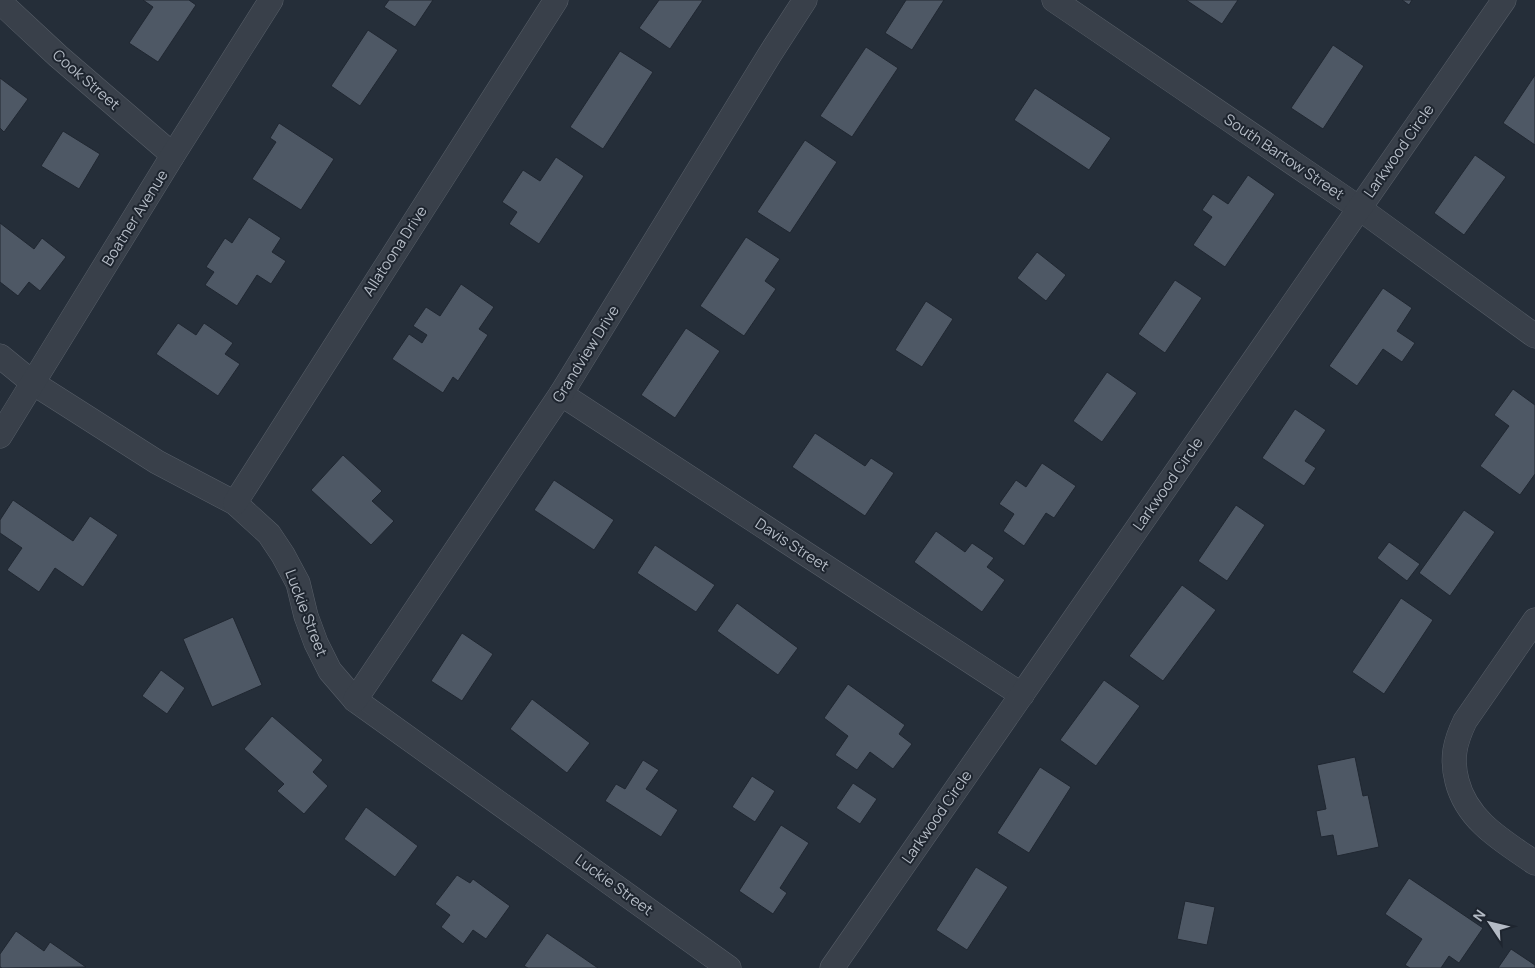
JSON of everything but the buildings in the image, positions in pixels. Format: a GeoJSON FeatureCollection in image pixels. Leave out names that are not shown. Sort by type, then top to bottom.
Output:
{"type":"FeatureCollection","features":[{"type":"Feature","properties":{"kind":"street","name":"Boatner Avenue"},"geometry":{"type":"LineString","coordinates":[[0,436],[271,0]]}},
{"type":"Feature","properties":{"kind":"street","name":"Allatoona Drive"},"geometry":{"type":"LineString","coordinates":[[235,503],[556,0]]}},
{"type":"Feature","properties":{"kind":"street","name":"Grandview Drive"},"geometry":{"type":"LineString","coordinates":[[355,700],[561,394],[805,0]]}},
{"type":"Feature","properties":{"kind":"street","name":"South Bartow Street"},"geometry":{"type":"LineString","coordinates":[[1054,0],[1359,208],[1535,336]]}},
{"type":"Feature","properties":{"kind":"street","name":"Larkwood Circle"},"geometry":{"type":"LineString","coordinates":[[832,968],[1504,0]]}},
{"type":"Feature","properties":{"kind":"street","name":"Cook Street"},"geometry":{"type":"LineString","coordinates":[[0,2],[58,56],[173,156]]}},
{"type":"Feature","properties":{"kind":"street","name":"Luckie Street"},"geometry":{"type":"LineString","coordinates":[[0,356],[33,383],[157,462],[235,503],[269,534],[283,555],[298,583],[306,616],[316,644],[330,671],[355,700],[729,968]]}},
{"type":"Feature","properties":{"kind":"street","name":"Davis Street"},"geometry":{"type":"LineString","coordinates":[[561,394],[1022,695]]}},
{"type":"Feature","properties":{"kind":"street"},"geometry":{"type":"LineString","coordinates":[[1535,620],[1465,721],[1459,734],[1453,762],[1458,788],[1469,810],[1489,831],[1535,863]]}}]}
